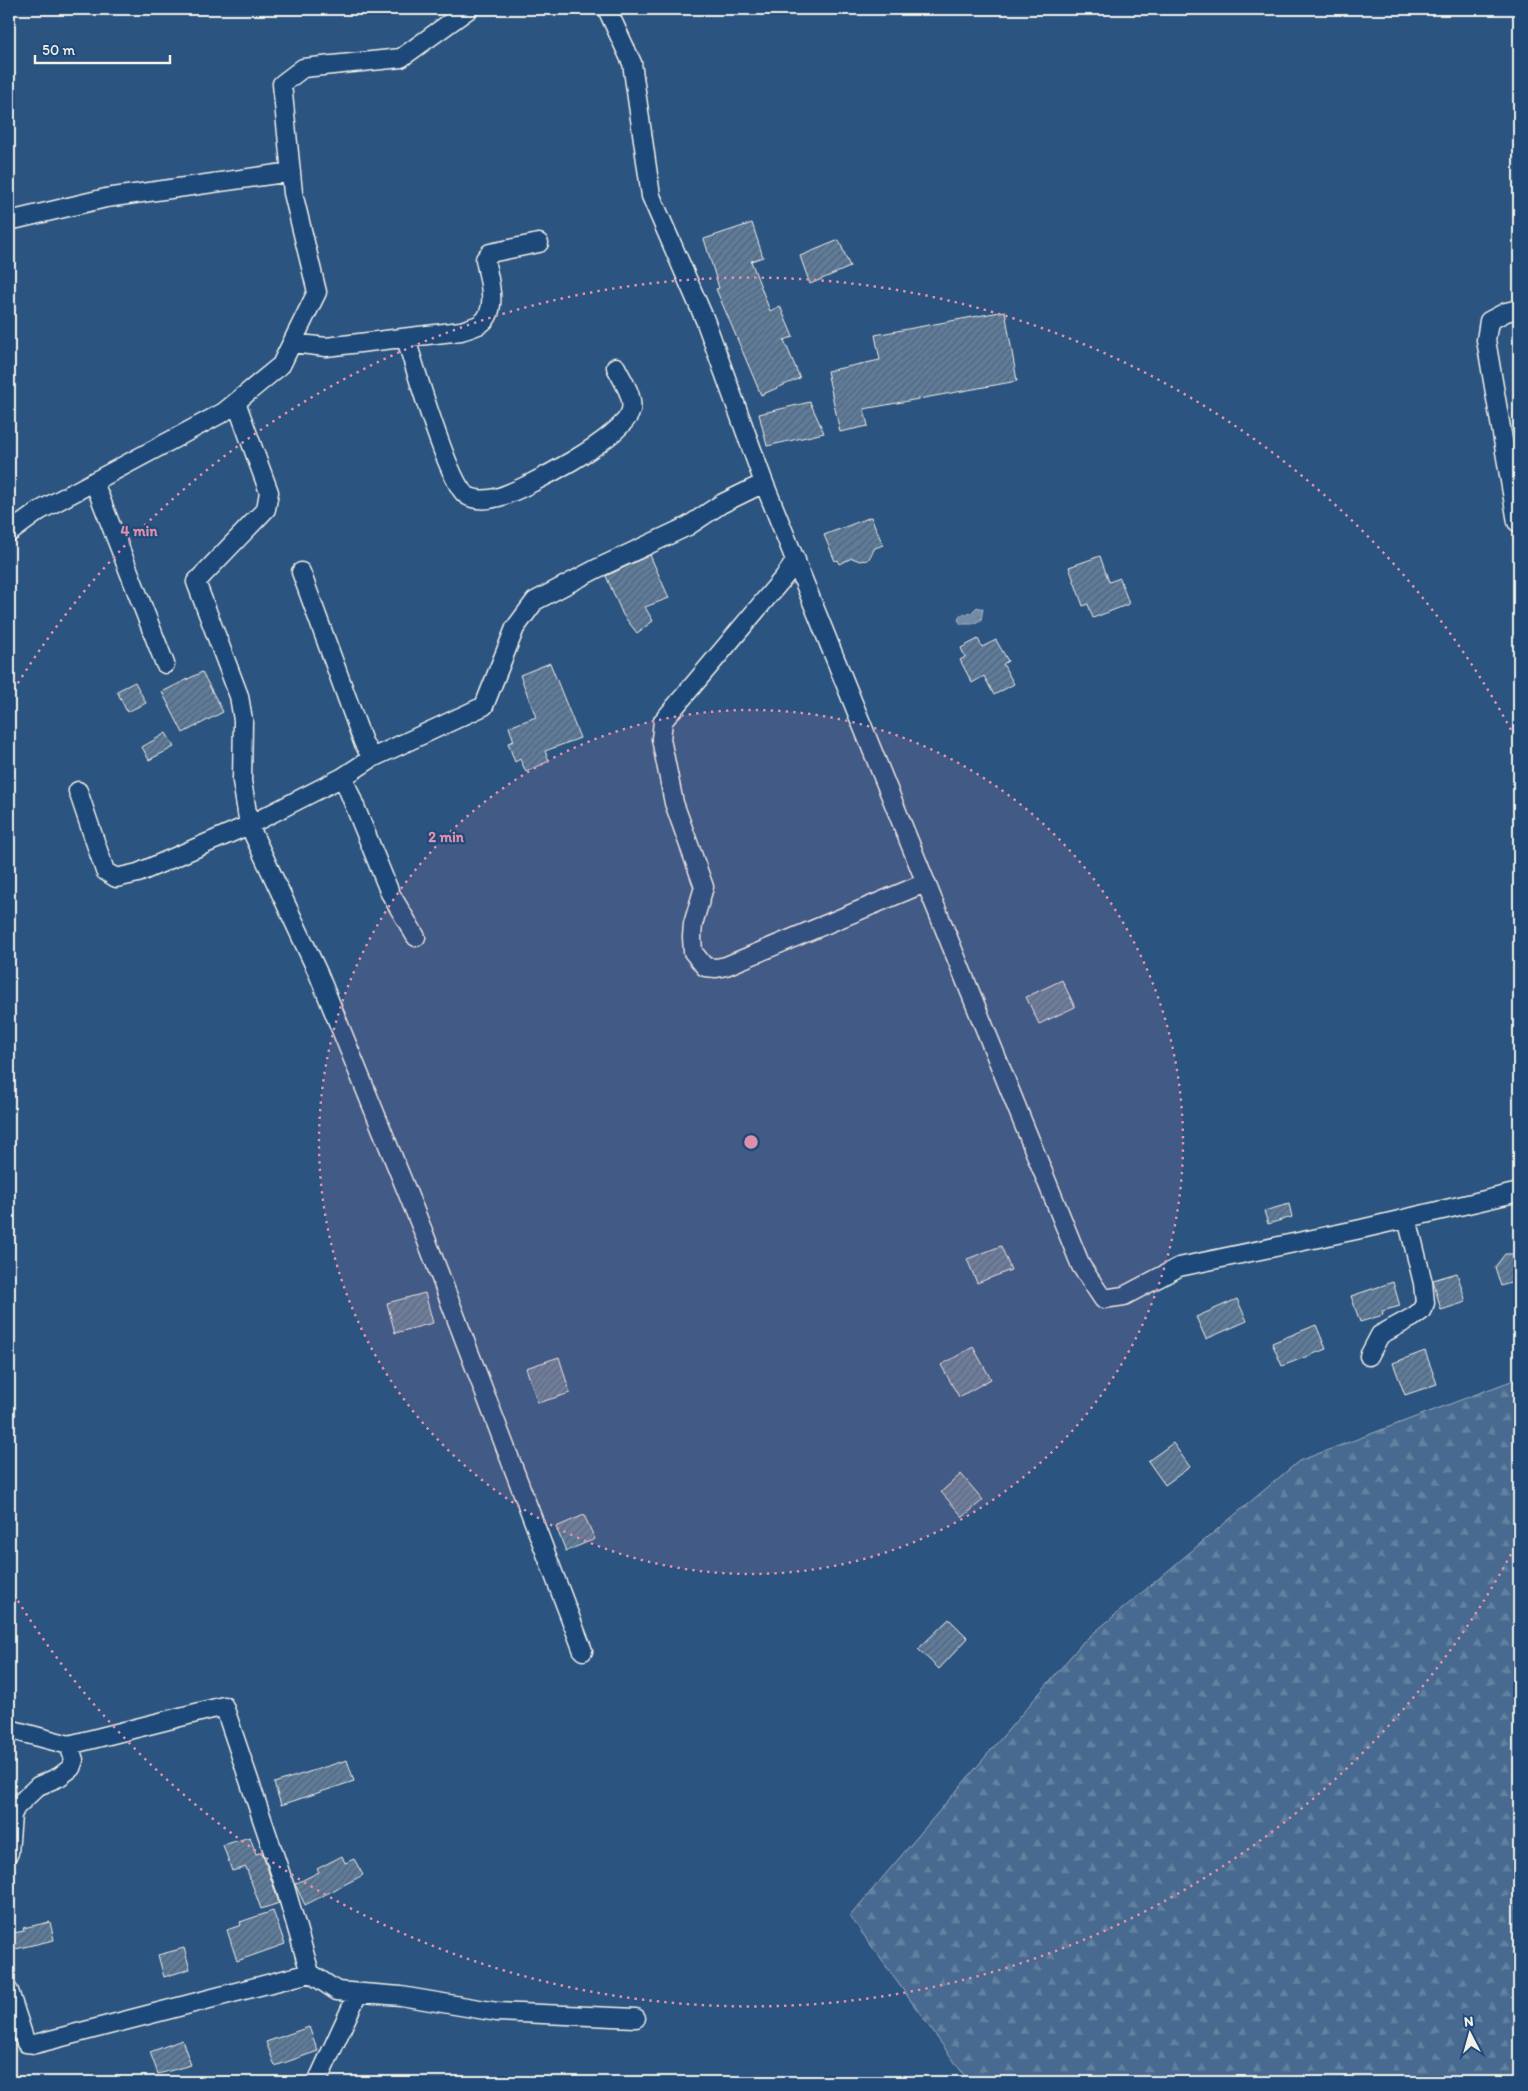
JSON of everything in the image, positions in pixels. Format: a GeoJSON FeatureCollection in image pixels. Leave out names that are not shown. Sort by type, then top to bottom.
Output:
{"type":"FeatureCollection","features":[{"type":"Feature","properties":{"kind":"street"},"geometry":{"type":"LineString","coordinates":[[9,533],[39,511],[224,412],[281,365],[317,292],[293,193],[282,84],[303,68],[401,58],[469,9]]}},
{"type":"Feature","properties":{"kind":"street"},"geometry":{"type":"LineString","coordinates":[[607,9],[632,63],[651,196],[705,320],[764,483],[1081,1266],[1103,1299],[1124,1296],[1179,1267],[1519,1192]]}},
{"type":"Feature","properties":{"kind":"street"},"geometry":{"type":"LineString","coordinates":[[9,221],[106,198],[291,172]]}},
{"type":"Feature","properties":{"kind":"street"},"geometry":{"type":"LineString","coordinates":[[292,343],[326,347],[406,339],[461,331],[481,323],[488,316],[491,306],[485,259],[490,253],[539,243]]}},
{"type":"Feature","properties":{"kind":"street"},"geometry":{"type":"LineString","coordinates":[[1518,522],[1486,340],[1489,321],[1506,312],[1519,310]]}},
{"type":"Feature","properties":{"kind":"street"},"geometry":{"type":"LineString","coordinates":[[406,339],[442,446],[458,484],[465,494],[475,500],[497,498],[515,491],[558,470],[597,446],[625,419],[630,410],[630,396],[616,367]]}},
{"type":"Feature","properties":{"kind":"street"},"geometry":{"type":"LineString","coordinates":[[236,402],[269,492],[266,509],[196,582],[239,696],[243,720],[242,781],[249,824],[318,973],[423,1231],[582,1651]]}},
{"type":"Feature","properties":{"kind":"street"},"geometry":{"type":"LineString","coordinates":[[94,482],[165,664]]}},
{"type":"Feature","properties":{"kind":"street"},"geometry":{"type":"LineString","coordinates":[[78,791],[105,871],[116,878],[138,873],[249,824],[343,777],[372,758],[484,706],[515,628],[535,602],[596,568],[688,526],[721,504],[764,483]]}},
{"type":"Feature","properties":{"kind":"street"},"geometry":{"type":"LineString","coordinates":[[796,560],[785,576],[663,721],[661,739],[674,803],[704,887],[693,924],[693,952],[705,967],[716,968],[726,966],[925,883]]}},
{"type":"Feature","properties":{"kind":"street"},"geometry":{"type":"LineString","coordinates":[[300,572],[363,742],[372,758]]}},
{"type":"Feature","properties":{"kind":"street"},"geometry":{"type":"LineString","coordinates":[[343,777],[390,893],[416,937]]}},
{"type":"Feature","properties":{"kind":"street"},"geometry":{"type":"LineString","coordinates":[[1369,1356],[1380,1335],[1413,1317],[1421,1310],[1425,1303],[1423,1283],[1406,1218]]}},
{"type":"Feature","properties":{"kind":"street"},"geometry":{"type":"LineString","coordinates":[[9,1729],[69,1745],[224,1706],[285,1886],[310,1973],[337,1990],[401,1996],[497,2012],[636,2018]]}},
{"type":"Feature","properties":{"kind":"street"},"geometry":{"type":"LineString","coordinates":[[9,1853],[12,1815],[16,1807],[38,1786],[59,1777],[70,1768],[74,1760],[69,1745]]}},
{"type":"Feature","properties":{"kind":"street"},"geometry":{"type":"LineString","coordinates":[[9,1991],[26,2043],[35,2044],[310,1973]]}},
{"type":"Feature","properties":{"kind":"street"},"geometry":{"type":"LineString","coordinates":[[317,2082],[358,1992]]}},
{"type":"Feature","properties":{"kind":"green space"},"geometry":{"type":"Polygon","coordinates":[[[1519,1378],[1519,2082],[969,2082],[850,1916],[1083,1642],[1299,1461],[1519,1378]]]}},
{"type":"Feature","properties":{"kind":"water"},"geometry":{"type":"Polygon","coordinates":[[[977,607],[983,609],[981,620],[973,624],[961,624],[958,620],[960,615],[971,613],[977,607]]]}},
{"type":"Feature","properties":{"kind":"building"},"geometry":{"type":"Polygon","coordinates":[[[752,223],[763,257],[751,261],[770,311],[780,306],[793,337],[784,340],[800,378],[761,395],[716,289],[719,288],[704,239],[752,223]]]}},
{"type":"Feature","properties":{"kind":"building"},"geometry":{"type":"Polygon","coordinates":[[[839,240],[850,267],[810,284],[800,256],[839,240]]]}},
{"type":"Feature","properties":{"kind":"building"},"geometry":{"type":"Polygon","coordinates":[[[1005,311],[1017,381],[864,409],[868,426],[840,432],[827,371],[880,360],[875,335],[1005,311]]]}},
{"type":"Feature","properties":{"kind":"building"},"geometry":{"type":"Polygon","coordinates":[[[810,402],[824,433],[767,446],[759,414],[810,402]]]}},
{"type":"Feature","properties":{"kind":"building"},"geometry":{"type":"Polygon","coordinates":[[[871,517],[883,545],[875,548],[868,560],[860,561],[852,558],[839,564],[838,560],[835,561],[824,535],[871,517]]]}},
{"type":"Feature","properties":{"kind":"building"},"geometry":{"type":"Polygon","coordinates":[[[650,555],[669,598],[645,607],[653,621],[637,633],[623,615],[606,576],[650,555]]]}},
{"type":"Feature","properties":{"kind":"building"},"geometry":{"type":"Polygon","coordinates":[[[1100,556],[1109,582],[1120,578],[1129,604],[1093,618],[1088,604],[1083,606],[1069,567],[1100,556]]]}},
{"type":"Feature","properties":{"kind":"building"},"geometry":{"type":"Polygon","coordinates":[[[978,639],[982,647],[996,640],[1008,661],[1003,664],[1014,684],[994,695],[984,676],[972,683],[960,660],[965,657],[961,648],[978,639]]]}},
{"type":"Feature","properties":{"kind":"building"},"geometry":{"type":"Polygon","coordinates":[[[550,663],[580,738],[545,751],[549,761],[526,772],[520,759],[515,762],[508,743],[514,741],[509,727],[536,717],[520,675],[550,663]]]}},
{"type":"Feature","properties":{"kind":"building"},"geometry":{"type":"Polygon","coordinates":[[[202,672],[223,712],[183,733],[162,692],[202,672]]]}},
{"type":"Feature","properties":{"kind":"building"},"geometry":{"type":"Polygon","coordinates":[[[135,682],[146,703],[127,712],[117,691],[135,682]]]}},
{"type":"Feature","properties":{"kind":"building"},"geometry":{"type":"Polygon","coordinates":[[[166,733],[174,747],[149,760],[142,747],[166,733]]]}},
{"type":"Feature","properties":{"kind":"building"},"geometry":{"type":"Polygon","coordinates":[[[1062,980],[1075,1007],[1039,1024],[1026,997],[1062,980]]]}},
{"type":"Feature","properties":{"kind":"building"},"geometry":{"type":"Polygon","coordinates":[[[1289,1204],[1292,1217],[1268,1224],[1264,1211],[1289,1204]]]}},
{"type":"Feature","properties":{"kind":"building"},"geometry":{"type":"Polygon","coordinates":[[[1001,1246],[1011,1270],[977,1283],[967,1259],[1001,1246]]]}},
{"type":"Feature","properties":{"kind":"building"},"geometry":{"type":"Polygon","coordinates":[[[1505,1254],[1512,1254],[1516,1258],[1519,1267],[1519,1280],[1501,1286],[1495,1267],[1505,1254]]]}},
{"type":"Feature","properties":{"kind":"building"},"geometry":{"type":"Polygon","coordinates":[[[1457,1273],[1466,1302],[1441,1310],[1433,1280],[1457,1273]]]}},
{"type":"Feature","properties":{"kind":"building"},"geometry":{"type":"Polygon","coordinates":[[[1393,1282],[1400,1306],[1382,1311],[1383,1315],[1360,1322],[1351,1296],[1393,1282]]]}},
{"type":"Feature","properties":{"kind":"building"},"geometry":{"type":"Polygon","coordinates":[[[425,1293],[433,1323],[395,1333],[387,1303],[425,1293]]]}},
{"type":"Feature","properties":{"kind":"building"},"geometry":{"type":"Polygon","coordinates":[[[1237,1299],[1247,1321],[1206,1339],[1196,1317],[1237,1299]]]}},
{"type":"Feature","properties":{"kind":"building"},"geometry":{"type":"Polygon","coordinates":[[[1316,1325],[1326,1349],[1282,1366],[1272,1343],[1316,1325]]]}},
{"type":"Feature","properties":{"kind":"building"},"geometry":{"type":"Polygon","coordinates":[[[973,1347],[991,1379],[959,1397],[941,1365],[973,1347]]]}},
{"type":"Feature","properties":{"kind":"building"},"geometry":{"type":"Polygon","coordinates":[[[1425,1351],[1437,1384],[1405,1395],[1393,1363],[1425,1351]]]}},
{"type":"Feature","properties":{"kind":"building"},"geometry":{"type":"Polygon","coordinates":[[[559,1357],[570,1393],[538,1403],[526,1368],[559,1357]]]}},
{"type":"Feature","properties":{"kind":"building"},"geometry":{"type":"Polygon","coordinates":[[[1173,1443],[1190,1467],[1165,1485],[1148,1461],[1173,1443]]]}},
{"type":"Feature","properties":{"kind":"building"},"geometry":{"type":"Polygon","coordinates":[[[961,1474],[983,1500],[963,1517],[941,1492],[961,1474]]]}},
{"type":"Feature","properties":{"kind":"building"},"geometry":{"type":"Polygon","coordinates":[[[584,1515],[595,1539],[566,1551],[556,1527],[584,1515]]]}},
{"type":"Feature","properties":{"kind":"building"},"geometry":{"type":"Polygon","coordinates":[[[949,1619],[968,1638],[939,1669],[918,1649],[949,1619]]]}},
{"type":"Feature","properties":{"kind":"building"},"geometry":{"type":"Polygon","coordinates":[[[347,1760],[354,1781],[281,1805],[274,1783],[347,1760]]]}},
{"type":"Feature","properties":{"kind":"building"},"geometry":{"type":"Polygon","coordinates":[[[250,1837],[256,1854],[262,1852],[279,1903],[261,1909],[246,1867],[232,1871],[223,1845],[250,1837]]]}},
{"type":"Feature","properties":{"kind":"building"},"geometry":{"type":"Polygon","coordinates":[[[342,1856],[345,1863],[354,1859],[363,1875],[305,1905],[295,1884],[319,1872],[317,1869],[342,1856]]]}},
{"type":"Feature","properties":{"kind":"building"},"geometry":{"type":"Polygon","coordinates":[[[273,1911],[285,1944],[237,1961],[227,1930],[241,1925],[240,1922],[273,1911]]]}},
{"type":"Feature","properties":{"kind":"building"},"geometry":{"type":"Polygon","coordinates":[[[50,1922],[54,1940],[11,1950],[9,1934],[24,1931],[23,1928],[50,1922]]]}},
{"type":"Feature","properties":{"kind":"building"},"geometry":{"type":"Polygon","coordinates":[[[184,1948],[190,1969],[164,1977],[158,1955],[184,1948]]]}},
{"type":"Feature","properties":{"kind":"building"},"geometry":{"type":"Polygon","coordinates":[[[309,2027],[318,2051],[275,2066],[266,2042],[309,2027]]]}},
{"type":"Feature","properties":{"kind":"building"},"geometry":{"type":"Polygon","coordinates":[[[182,2040],[191,2065],[158,2074],[150,2052],[182,2040]]]}}]}
